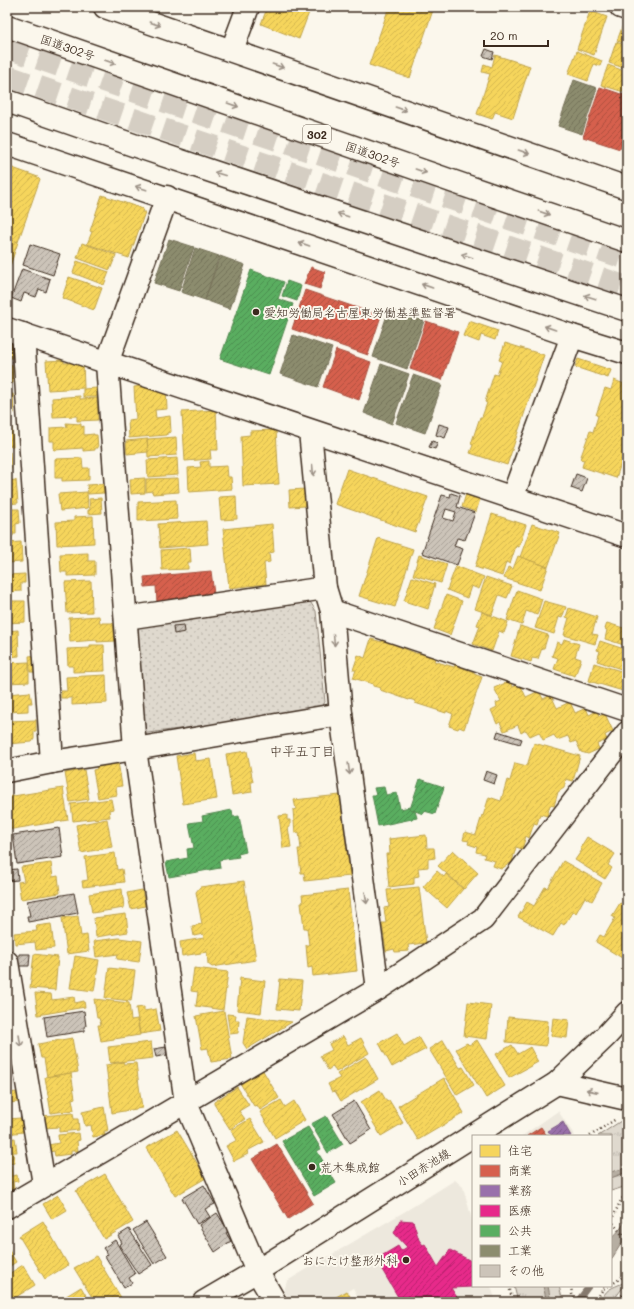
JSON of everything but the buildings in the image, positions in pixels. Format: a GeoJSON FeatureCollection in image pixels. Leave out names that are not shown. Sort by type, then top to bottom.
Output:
{"type":"FeatureCollection","features":[{"type":"Feature","properties":{"kind":"main road"},"geometry":{"type":"LineString","coordinates":[[105,7],[626,186]]}},
{"type":"Feature","properties":{"kind":"main road"},"geometry":{"type":"LineString","coordinates":[[232,50],[248,7]]}},
{"type":"Feature","properties":{"kind":"main road"},"geometry":{"type":"LineString","coordinates":[[621,7],[627,9]]}},
{"type":"Feature","properties":{"kind":"main road","name":"国道302号"},"geometry":{"type":"LineString","coordinates":[[7,26],[456,183],[627,241]]}},
{"type":"Feature","properties":{"kind":"main road"},"geometry":{"type":"LineString","coordinates":[[7,101],[139,147],[627,310]]}},
{"type":"Feature","properties":{"kind":"main road"},"geometry":{"type":"LineString","coordinates":[[10,142],[572,336],[627,353]]}},
{"type":"Feature","properties":{"kind":"main road"},"geometry":{"type":"LineString","coordinates":[[167,197],[107,363],[134,749],[186,1103],[257,1271],[275,1302]]}},
{"type":"Feature","properties":{"kind":"main road"},"geometry":{"type":"LineString","coordinates":[[52,762],[15,332],[627,536]]}},
{"type":"Feature","properties":{"kind":"main road"},"geometry":{"type":"LineString","coordinates":[[512,498],[572,336]]}},
{"type":"Feature","properties":{"kind":"main road"},"geometry":{"type":"LineString","coordinates":[[310,431],[325,588],[332,611],[341,714],[378,989]]}},
{"type":"Feature","properties":{"kind":"main road"},"geometry":{"type":"LineString","coordinates":[[126,618],[325,588]]}},
{"type":"Feature","properties":{"kind":"main road"},"geometry":{"type":"LineString","coordinates":[[332,611],[627,710]]}},
{"type":"Feature","properties":{"kind":"main road"},"geometry":{"type":"LineString","coordinates":[[7,771],[52,762],[341,714]]}},
{"type":"Feature","properties":{"kind":"main road"},"geometry":{"type":"LineString","coordinates":[[7,1207],[378,989],[483,919],[627,733]]}},
{"type":"Feature","properties":{"kind":"main road"},"geometry":{"type":"LineString","coordinates":[[7,962],[44,1184]]}},
{"type":"Feature","properties":{"kind":"main road","name":"小田赤池線"},"geometry":{"type":"LineString","coordinates":[[474,1135],[557,1083],[605,1037],[627,1013]]}},
{"type":"Feature","properties":{"kind":"main road"},"geometry":{"type":"LineString","coordinates":[[557,1083],[627,1099]]}},
{"type":"Feature","properties":{"kind":"main road","name":"小田赤池線"},"geometry":{"type":"LineString","coordinates":[[204,1302],[257,1271],[472,1136]]}},
{"type":"Feature","properties":{"kind":"path"},"geometry":{"type":"LineString","coordinates":[[612,1219],[617,1212],[619,1204],[627,1193]]}},
{"type":"Feature","properties":{"kind":"path"},"geometry":{"type":"LineString","coordinates":[[612,1221],[622,1235],[627,1231]]}},
{"type":"Feature","properties":{"kind":"path"},"geometry":{"type":"LineString","coordinates":[[612,1285],[626,1276],[627,1263]]}},
{"type":"Feature","properties":{"kind":"path"},"geometry":{"type":"LineString","coordinates":[[509,1287],[513,1302]]}},
{"type":"Feature","properties":{"kind":"path"},"geometry":{"type":"LineString","coordinates":[[571,1287],[575,1302]]}},
{"type":"Feature","properties":{"kind":"path"},"geometry":{"type":"LineString","coordinates":[[595,1302],[603,1289],[608,1287]]}},
{"type":"Feature","properties":{"kind":"path"},"geometry":{"type":"LineString","coordinates":[[617,1302],[627,1289]]}},
{"type":"Feature","properties":{"kind":"shaded area"},"geometry":{"type":"Polygon","coordinates":[[[558,1111],[574,1135],[523,1135],[558,1111]]]}},
{"type":"Feature","properties":{"kind":"shaded area"},"geometry":{"type":"Polygon","coordinates":[[[627,1161],[627,1172],[612,1178],[612,1172],[622,1169],[627,1161]]]}},
{"type":"Feature","properties":{"kind":"shaded area"},"geometry":{"type":"Polygon","coordinates":[[[455,1180],[463,1187],[472,1219],[472,1287],[491,1287],[496,1302],[361,1302],[353,1288],[328,1302],[291,1302],[284,1291],[287,1281],[455,1180]]]}},
{"type":"Feature","properties":{"kind":"shaded area"},"geometry":{"type":"Polygon","coordinates":[[[627,1215],[627,1242],[621,1244],[612,1258],[612,1237],[621,1228],[627,1215]]]}},
{"type":"Feature","properties":{"kind":"shaded area"},"geometry":{"type":"Polygon","coordinates":[[[543,1287],[548,1287],[551,1302],[547,1302],[543,1287]]]}},
{"type":"Feature","properties":{"kind":"green space"},"geometry":{"type":"Polygon","coordinates":[[[309,600],[316,611],[325,702],[319,711],[140,734],[132,626],[309,600]]]}},
{"type":"Feature","properties":{"kind":"green space"},"geometry":{"type":"Polygon","coordinates":[[[624,1119],[627,1124],[627,1186],[612,1191],[612,1135],[600,1135],[624,1119]]]}},
{"type":"Feature","properties":{"kind":"green space"},"geometry":{"type":"Polygon","coordinates":[[[623,1283],[624,1286],[612,1302],[602,1302],[607,1292],[623,1283]]]}},
{"type":"Feature","properties":{"kind":"green space"},"geometry":{"type":"Polygon","coordinates":[[[514,1287],[559,1287],[563,1302],[518,1302],[514,1287]]]}},
{"type":"Feature","properties":{"kind":"waterway"},"geometry":{"type":"LineString","coordinates":[[577,1302],[588,1287]]}},
{"type":"Feature","properties":{"kind":"tunnel"},"geometry":{"type":"LineString","coordinates":[[7,48],[627,259]]}},
{"type":"Feature","properties":{"kind":"tunnel"},"geometry":{"type":"LineString","coordinates":[[7,76],[627,287]]}},
{"type":"Feature","properties":{"kind":"place","name":"愛知労働局名古屋東労働基準監督署"},"geometry":{"type":"Point","coordinates":[256,312]}},
{"type":"Feature","properties":{"kind":"place","name":"荒木集成館"},"geometry":{"type":"Point","coordinates":[312,1167]}},
{"type":"Feature","properties":{"kind":"place","name":"おにたけ整形外科"},"geometry":{"type":"Point","coordinates":[406,1260]}},
{"type":"Feature","properties":{"kind":"district","name":"中平五丁目"},"geometry":{"type":"Point","coordinates":[302,750]}}]}
